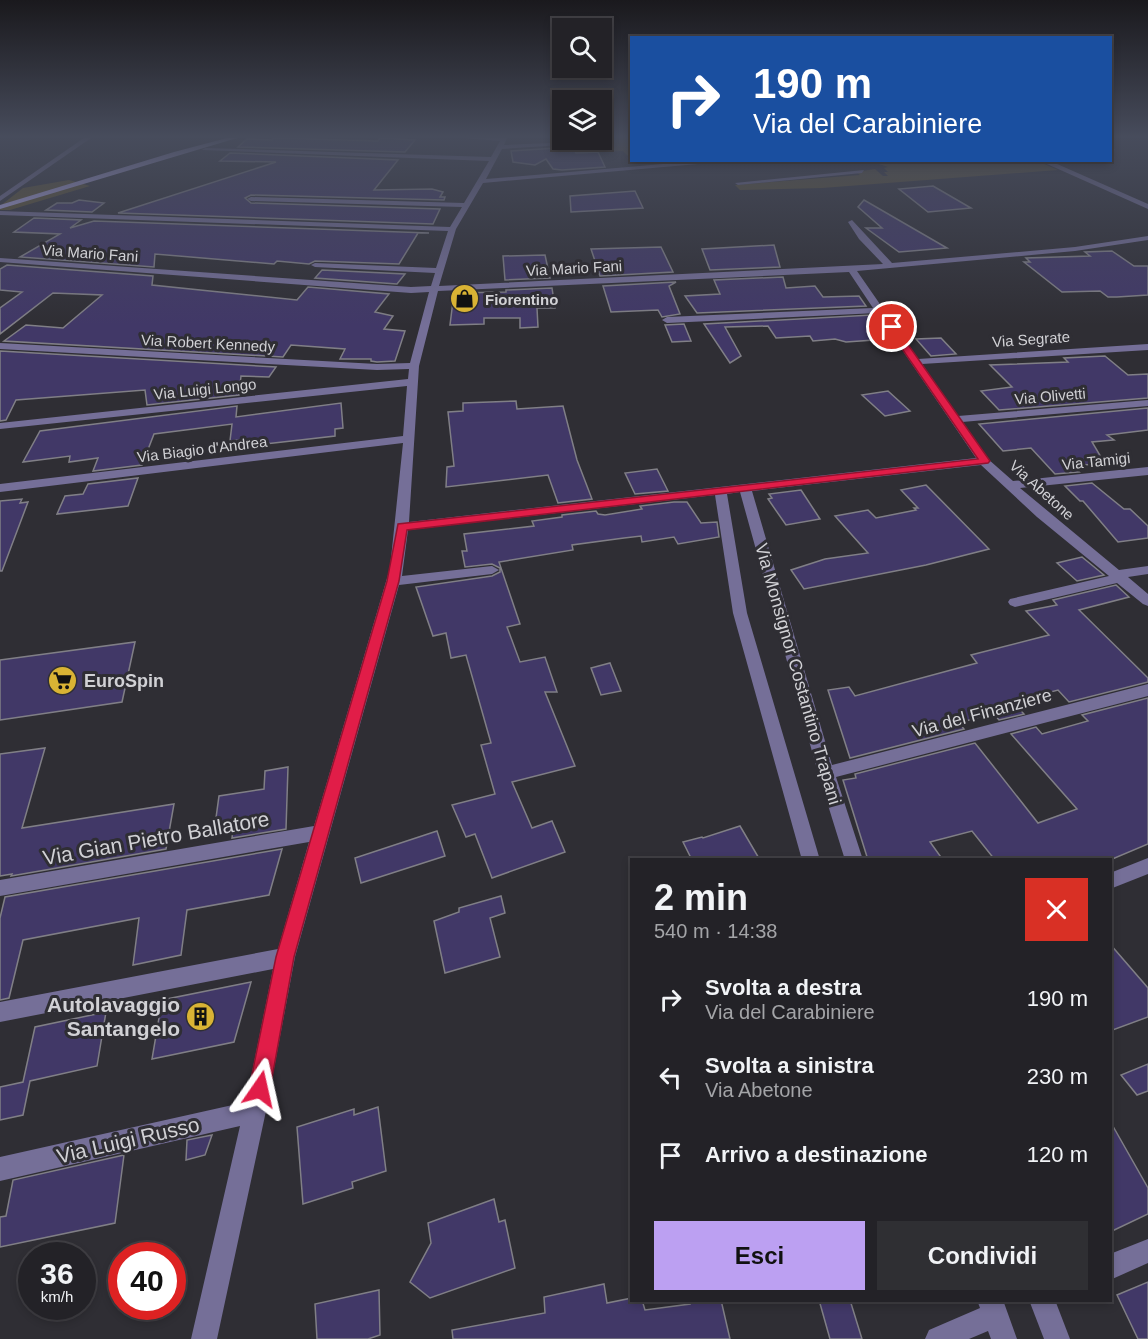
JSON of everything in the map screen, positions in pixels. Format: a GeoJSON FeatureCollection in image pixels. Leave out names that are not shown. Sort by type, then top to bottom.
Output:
{"type":"FeatureCollection","features":[{"type":"Feature","properties":{"kind":"main road"},"geometry":{"type":"LineString","coordinates":[[0,207],[21,200]]}},
{"type":"Feature","properties":{"kind":"street"},"geometry":{"type":"LineString","coordinates":[[315,200],[465,204]]}},
{"type":"Feature","properties":{"kind":"street"},"geometry":{"type":"LineString","coordinates":[[204,1339],[255,1111],[285,957],[393,581],[402,527],[414,366],[433,289],[452,230],[468,200]]}},
{"type":"Feature","properties":{"kind":"street"},"geometry":{"type":"LineString","coordinates":[[1134,201],[1141,200]]}},
{"type":"Feature","properties":{"kind":"street"},"geometry":{"type":"LineString","coordinates":[[1134,201],[1148,207]]}},
{"type":"Feature","properties":{"kind":"street"},"geometry":{"type":"LineString","coordinates":[[0,213],[452,230]]}},
{"type":"Feature","properties":{"kind":"street"},"geometry":{"type":"LineString","coordinates":[[852,222],[862,237],[889,265]]}},
{"type":"Feature","properties":{"kind":"street","name":"Via Mario Fani"},"geometry":{"type":"LineString","coordinates":[[0,260],[411,290],[851,269],[1075,249],[1148,238]]}},
{"type":"Feature","properties":{"kind":"street"},"geometry":{"type":"LineString","coordinates":[[315,265],[439,271]]}},
{"type":"Feature","properties":{"kind":"street","name":"Via Abetone"},"geometry":{"type":"LineString","coordinates":[[851,269],[984,461],[1148,601]]}},
{"type":"Feature","properties":{"kind":"street"},"geometry":{"type":"LineString","coordinates":[[667,320],[880,310]]}},
{"type":"Feature","properties":{"kind":"street","name":"Via Robert Kennedy"},"geometry":{"type":"LineString","coordinates":[[0,346],[377,367],[414,366]]}},
{"type":"Feature","properties":{"kind":"street","name":"Via Segrate"},"geometry":{"type":"LineString","coordinates":[[915,362],[1148,347]]}},
{"type":"Feature","properties":{"kind":"street","name":"Via Luigi Longo"},"geometry":{"type":"LineString","coordinates":[[0,426],[413,382]]}},
{"type":"Feature","properties":{"kind":"street","name":"Via Olivetti"},"geometry":{"type":"LineString","coordinates":[[955,419],[1148,403]]}},
{"type":"Feature","properties":{"kind":"street","name":"Via Biagio d'Andrea"},"geometry":{"type":"LineString","coordinates":[[0,488],[408,439]]}},
{"type":"Feature","properties":{"kind":"street"},"geometry":{"type":"LineString","coordinates":[[402,527],[984,461]]}},
{"type":"Feature","properties":{"kind":"street","name":"Via Tamigi"},"geometry":{"type":"LineString","coordinates":[[1011,485],[1148,471]]}},
{"type":"Feature","properties":{"kind":"street","name":"Via Monsignor Costantino Trapani"},"geometry":{"type":"LineString","coordinates":[[745,488],[826,774],[853,858]]}},
{"type":"Feature","properties":{"kind":"street","name":"Via Monsignor Costantino Trapani"},"geometry":{"type":"LineString","coordinates":[[720,490],[740,613],[809,858]]}},
{"type":"Feature","properties":{"kind":"street"},"geometry":{"type":"LineString","coordinates":[[393,581],[492,570]]}},
{"type":"Feature","properties":{"kind":"street"},"geometry":{"type":"LineString","coordinates":[[1015,602],[1148,570]]}},
{"type":"Feature","properties":{"kind":"street","name":"Via del Finanziere"},"geometry":{"type":"LineString","coordinates":[[826,774],[1148,690]]}},
{"type":"Feature","properties":{"kind":"street","name":"Via Gian Pietro Ballatore"},"geometry":{"type":"LineString","coordinates":[[0,888],[320,833]]}},
{"type":"Feature","properties":{"kind":"street"},"geometry":{"type":"LineString","coordinates":[[1112,880],[1148,866]]}},
{"type":"Feature","properties":{"kind":"street"},"geometry":{"type":"LineString","coordinates":[[0,1012],[285,957]]}},
{"type":"Feature","properties":{"kind":"street","name":"Via Luigi Russo"},"geometry":{"type":"LineString","coordinates":[[0,1169],[255,1111]]}},
{"type":"Feature","properties":{"kind":"street"},"geometry":{"type":"LineString","coordinates":[[1112,1266],[1148,1251]]}},
{"type":"Feature","properties":{"kind":"street"},"geometry":{"type":"LineString","coordinates":[[1043,1302],[1057,1339]]}},
{"type":"Feature","properties":{"kind":"street"},"geometry":{"type":"LineString","coordinates":[[938,1339],[996,1318]]}},
{"type":"Feature","properties":{"kind":"shaded area"},"geometry":{"type":"Polygon","coordinates":[[[7,200],[42,200],[10,210],[0,210],[0,206],[7,200]]]}},
{"type":"Feature","properties":{"kind":"building"},"geometry":{"type":"Polygon","coordinates":[[[83,200],[104,203],[92,212],[46,210],[57,203],[83,200]]]}},
{"type":"Feature","properties":{"kind":"building"},"geometry":{"type":"Polygon","coordinates":[[[157,200],[248,200],[251,203],[440,209],[433,224],[118,213],[157,200]]]}},
{"type":"Feature","properties":{"kind":"building"},"geometry":{"type":"Polygon","coordinates":[[[570,200],[639,200],[643,208],[571,212],[570,200]]]}},
{"type":"Feature","properties":{"kind":"building"},"geometry":{"type":"Polygon","coordinates":[[[865,200],[947,248],[899,252],[866,228],[882,228],[858,207],[865,200]]]}},
{"type":"Feature","properties":{"kind":"building"},"geometry":{"type":"Polygon","coordinates":[[[913,200],[958,200],[971,208],[928,212],[913,200]]]}},
{"type":"Feature","properties":{"kind":"building"},"geometry":{"type":"Polygon","coordinates":[[[34,218],[81,220],[70,228],[94,221],[429,233],[418,233],[399,264],[315,261],[309,264],[277,261],[274,264],[155,254],[154,267],[20,257],[60,234],[14,232],[34,218]]]}},
{"type":"Feature","properties":{"kind":"building"},"geometry":{"type":"Polygon","coordinates":[[[774,245],[780,267],[710,270],[702,249],[774,245]]]}},
{"type":"Feature","properties":{"kind":"building"},"geometry":{"type":"Polygon","coordinates":[[[661,247],[673,272],[600,276],[591,249],[661,247]]]}},
{"type":"Feature","properties":{"kind":"building"},"geometry":{"type":"Polygon","coordinates":[[[1112,251],[1134,266],[1148,266],[1148,295],[1108,297],[1100,291],[1062,292],[1024,262],[1030,262],[1026,258],[1090,256],[1085,252],[1112,251]]]}},
{"type":"Feature","properties":{"kind":"building"},"geometry":{"type":"Polygon","coordinates":[[[545,255],[550,278],[505,280],[503,256],[545,255]]]}},
{"type":"Feature","properties":{"kind":"building"},"geometry":{"type":"Polygon","coordinates":[[[7,265],[153,276],[152,285],[297,300],[308,287],[389,294],[375,312],[393,316],[384,329],[405,331],[395,361],[377,362],[371,359],[340,359],[345,349],[291,345],[283,357],[4,341],[26,325],[63,328],[102,295],[53,293],[0,334],[0,308],[22,292],[0,290],[0,269],[7,265]]]}},
{"type":"Feature","properties":{"kind":"building"},"geometry":{"type":"Polygon","coordinates":[[[322,270],[405,274],[397,284],[315,278],[322,270]]]}},
{"type":"Feature","properties":{"kind":"building"},"geometry":{"type":"Polygon","coordinates":[[[783,277],[786,288],[815,286],[823,297],[859,296],[866,306],[697,313],[685,296],[720,294],[714,280],[783,277]]]}},
{"type":"Feature","properties":{"kind":"building"},"geometry":{"type":"Polygon","coordinates":[[[676,282],[669,286],[680,314],[662,317],[658,310],[611,312],[603,286],[676,282]]]}},
{"type":"Feature","properties":{"kind":"building"},"geometry":{"type":"Polygon","coordinates":[[[552,288],[555,308],[537,308],[538,327],[520,328],[520,318],[484,318],[484,324],[450,325],[454,293],[552,288]]]}},
{"type":"Feature","properties":{"kind":"building"},"geometry":{"type":"Polygon","coordinates":[[[872,315],[888,339],[846,342],[835,339],[813,341],[810,336],[776,338],[768,326],[725,327],[741,356],[730,363],[704,324],[872,315]]]}},
{"type":"Feature","properties":{"kind":"building"},"geometry":{"type":"Polygon","coordinates":[[[684,324],[691,341],[672,342],[665,325],[684,324]]]}},
{"type":"Feature","properties":{"kind":"building"},"geometry":{"type":"Polygon","coordinates":[[[941,338],[956,354],[931,356],[916,339],[941,338]]]}},
{"type":"Feature","properties":{"kind":"building"},"geometry":{"type":"Polygon","coordinates":[[[0,351],[276,367],[269,377],[241,376],[239,395],[147,405],[145,390],[16,400],[6,420],[0,421],[0,351]]]}},
{"type":"Feature","properties":{"kind":"building"},"geometry":{"type":"Polygon","coordinates":[[[1105,356],[1128,375],[1148,374],[1148,398],[999,410],[981,391],[1012,387],[990,365],[1068,362],[1064,358],[1105,356]]]}},
{"type":"Feature","properties":{"kind":"building"},"geometry":{"type":"Polygon","coordinates":[[[888,391],[910,411],[885,416],[862,395],[888,391]]]}},
{"type":"Feature","properties":{"kind":"building"},"geometry":{"type":"Polygon","coordinates":[[[516,401],[517,409],[563,406],[577,460],[592,499],[558,503],[548,475],[446,487],[447,467],[454,466],[448,412],[463,411],[463,403],[516,401]]]}},
{"type":"Feature","properties":{"kind":"building"},"geometry":{"type":"Polygon","coordinates":[[[341,403],[343,428],[335,429],[335,436],[239,447],[239,440],[230,441],[232,424],[154,434],[142,465],[93,471],[98,458],[69,462],[70,456],[23,462],[40,431],[237,406],[236,417],[341,403]]]}},
{"type":"Feature","properties":{"kind":"building"},"geometry":{"type":"Polygon","coordinates":[[[1148,408],[1148,430],[1107,435],[1114,440],[1092,442],[1104,462],[1093,461],[1095,465],[1069,464],[1079,472],[1055,474],[1031,448],[1003,451],[979,424],[1148,408]]]}},
{"type":"Feature","properties":{"kind":"building"},"geometry":{"type":"Polygon","coordinates":[[[657,469],[668,491],[635,494],[625,473],[657,469]]]}},
{"type":"Feature","properties":{"kind":"building"},"geometry":{"type":"Polygon","coordinates":[[[138,478],[128,506],[57,514],[65,496],[83,494],[88,484],[138,478]]]}},
{"type":"Feature","properties":{"kind":"building"},"geometry":{"type":"Polygon","coordinates":[[[1092,483],[1124,509],[1130,509],[1148,526],[1148,538],[1118,542],[1083,501],[1080,501],[1065,486],[1092,483]]]}},
{"type":"Feature","properties":{"kind":"building"},"geometry":{"type":"Polygon","coordinates":[[[926,485],[989,549],[926,565],[804,589],[791,570],[825,559],[868,553],[835,516],[868,510],[876,518],[916,510],[914,508],[918,508],[901,490],[926,485]]]}},
{"type":"Feature","properties":{"kind":"building"},"geometry":{"type":"Polygon","coordinates":[[[801,490],[820,519],[786,525],[768,499],[772,498],[769,494],[801,490]]]}},
{"type":"Feature","properties":{"kind":"building"},"geometry":{"type":"Polygon","coordinates":[[[22,499],[20,503],[28,502],[2,571],[0,571],[0,501],[22,499]]]}},
{"type":"Feature","properties":{"kind":"building"},"geometry":{"type":"Polygon","coordinates":[[[687,502],[701,523],[717,522],[719,537],[678,544],[674,537],[642,542],[641,536],[572,545],[573,550],[499,562],[520,624],[507,627],[520,662],[545,657],[557,692],[545,692],[575,766],[512,782],[532,828],[552,821],[565,852],[492,878],[475,834],[466,837],[452,805],[495,794],[481,745],[491,743],[466,655],[451,658],[446,633],[433,636],[416,587],[492,576],[500,572],[500,568],[492,564],[465,567],[462,551],[467,551],[464,534],[534,526],[532,521],[562,517],[562,515],[596,511],[598,514],[605,515],[642,509],[640,506],[687,502]]]}},
{"type":"Feature","properties":{"kind":"building"},"geometry":{"type":"Polygon","coordinates":[[[1082,557],[1104,575],[1077,581],[1057,563],[1082,557]]]}},
{"type":"Feature","properties":{"kind":"building"},"geometry":{"type":"Polygon","coordinates":[[[1116,585],[1129,597],[1079,610],[1148,678],[1148,682],[1069,702],[1058,690],[1013,702],[1024,714],[999,720],[993,713],[959,723],[964,729],[850,758],[828,690],[849,687],[855,696],[977,663],[971,655],[1049,635],[1026,611],[1057,605],[1053,600],[1116,585]]]}},
{"type":"Feature","properties":{"kind":"building","name":"EuroSpin"},"geometry":{"type":"Polygon","coordinates":[[[135,642],[122,702],[0,720],[0,660],[135,642]]]}},
{"type":"Feature","properties":{"kind":"building"},"geometry":{"type":"Polygon","coordinates":[[[610,663],[621,691],[601,695],[591,668],[610,663]]]}},
{"type":"Feature","properties":{"kind":"building"},"geometry":{"type":"Polygon","coordinates":[[[1148,698],[1148,844],[1112,859],[993,858],[972,831],[930,842],[942,858],[867,858],[843,780],[856,778],[855,774],[975,743],[1038,823],[1077,809],[1011,734],[1036,727],[1042,734],[1088,721],[1082,715],[1148,698]]]}},
{"type":"Feature","properties":{"kind":"building"},"geometry":{"type":"Polygon","coordinates":[[[45,748],[22,828],[174,804],[166,849],[0,876],[0,754],[45,748]]]}},
{"type":"Feature","properties":{"kind":"building"},"geometry":{"type":"Polygon","coordinates":[[[288,767],[286,829],[232,838],[234,822],[215,825],[219,796],[264,789],[265,771],[288,767]]]}},
{"type":"Feature","properties":{"kind":"building"},"geometry":{"type":"Polygon","coordinates":[[[740,826],[759,858],[691,858],[683,842],[740,826]]]}},
{"type":"Feature","properties":{"kind":"building"},"geometry":{"type":"Polygon","coordinates":[[[437,831],[445,856],[361,883],[355,858],[437,831]]]}},
{"type":"Feature","properties":{"kind":"building"},"geometry":{"type":"Polygon","coordinates":[[[282,849],[269,895],[187,910],[181,955],[133,965],[139,918],[23,940],[9,998],[0,1000],[0,918],[5,897],[282,849]]]}},
{"type":"Feature","properties":{"kind":"building"},"geometry":{"type":"Polygon","coordinates":[[[501,896],[505,913],[490,918],[500,957],[445,973],[434,921],[459,912],[459,908],[501,896]]]}},
{"type":"Feature","properties":{"kind":"building"},"geometry":{"type":"Polygon","coordinates":[[[1112,946],[1148,988],[1148,1017],[1112,1030],[1112,946]]]}},
{"type":"Feature","properties":{"kind":"building","name":"Autolavaggio Santangelo"},"geometry":{"type":"Polygon","coordinates":[[[251,982],[234,1042],[152,1059],[162,1000],[251,982]]]}},
{"type":"Feature","properties":{"kind":"building"},"geometry":{"type":"Polygon","coordinates":[[[106,1012],[97,1066],[30,1081],[23,1115],[0,1120],[0,1087],[23,1082],[35,1027],[106,1012]]]}},
{"type":"Feature","properties":{"kind":"building"},"geometry":{"type":"Polygon","coordinates":[[[1148,1064],[1148,1091],[1137,1095],[1121,1075],[1148,1064]]]}},
{"type":"Feature","properties":{"kind":"building"},"geometry":{"type":"Polygon","coordinates":[[[378,1107],[386,1171],[352,1182],[353,1188],[303,1204],[297,1127],[354,1109],[354,1115],[378,1107]]]}},
{"type":"Feature","properties":{"kind":"building"},"geometry":{"type":"Polygon","coordinates":[[[1112,1125],[1148,1188],[1148,1214],[1112,1231],[1112,1125]]]}},
{"type":"Feature","properties":{"kind":"building"},"geometry":{"type":"Polygon","coordinates":[[[212,1135],[205,1155],[186,1160],[187,1140],[212,1135]]]}},
{"type":"Feature","properties":{"kind":"building"},"geometry":{"type":"Polygon","coordinates":[[[124,1155],[115,1223],[0,1247],[0,1217],[6,1216],[13,1180],[124,1155]]]}},
{"type":"Feature","properties":{"kind":"building"},"geometry":{"type":"Polygon","coordinates":[[[494,1199],[499,1222],[505,1220],[515,1268],[430,1298],[410,1282],[431,1243],[428,1223],[494,1199]]]}},
{"type":"Feature","properties":{"kind":"building"},"geometry":{"type":"Polygon","coordinates":[[[1148,1282],[1148,1339],[1138,1339],[1117,1295],[1148,1282]]]}},
{"type":"Feature","properties":{"kind":"building"},"geometry":{"type":"Polygon","coordinates":[[[604,1284],[607,1303],[630,1298],[630,1302],[643,1302],[645,1310],[690,1304],[690,1302],[721,1302],[730,1339],[453,1339],[452,1330],[545,1313],[544,1297],[604,1284]]]}},
{"type":"Feature","properties":{"kind":"building"},"geometry":{"type":"Polygon","coordinates":[[[379,1290],[380,1335],[368,1339],[317,1339],[315,1304],[379,1290]]]}},
{"type":"Feature","properties":{"kind":"building"},"geometry":{"type":"Polygon","coordinates":[[[820,1302],[851,1302],[862,1339],[830,1339],[820,1302]]]}},
{"type":"Feature","properties":{"kind":"place","name":"Fiorentino"},"geometry":{"type":"Point","coordinates":[464,299]}},
{"type":"Feature","properties":{"kind":"place","name":"EuroSpin"},"geometry":{"type":"Point","coordinates":[63,681]}},
{"type":"Feature","properties":{"kind":"place","name":"Autolavaggio Santangelo"},"geometry":{"type":"Point","coordinates":[201,1016]}},
{"type":"Feature","properties":{"kind":"route"},"geometry":{"type":"LineString","coordinates":[[260,1089],[285,957],[397,568],[402,527],[984,461],[892,327]]}}]}
